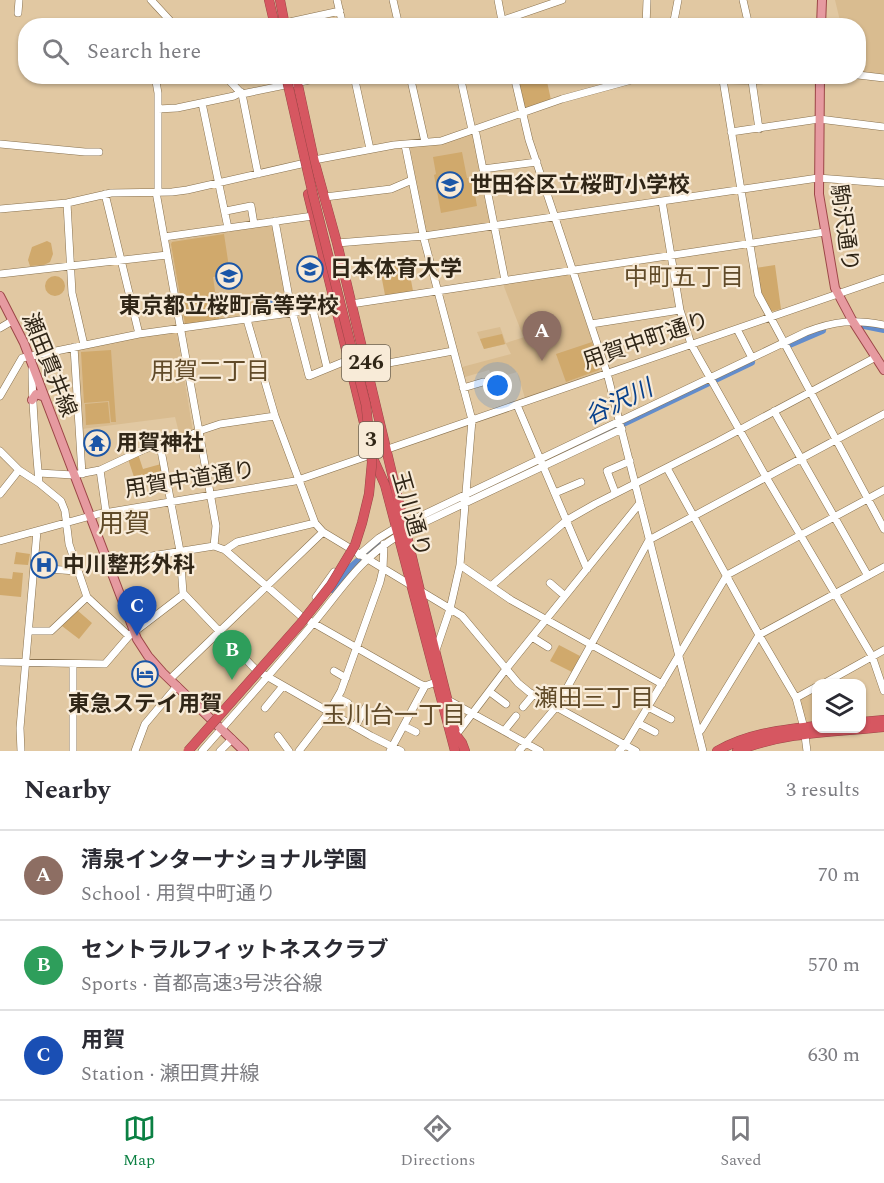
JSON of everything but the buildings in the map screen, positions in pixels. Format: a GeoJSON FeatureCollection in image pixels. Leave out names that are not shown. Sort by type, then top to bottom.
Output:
{"type":"FeatureCollection","features":[{"type":"Feature","properties":{"kind":"highway"},"geometry":{"type":"LineString","coordinates":[[267,0],[276,18]]}},
{"type":"Feature","properties":{"kind":"highway"},"geometry":{"type":"LineString","coordinates":[[278,0],[279,18]]}},
{"type":"Feature","properties":{"kind":"highway","name":"玉川通り"},"geometry":{"type":"LineString","coordinates":[[285,84],[301,164],[370,456],[385,485],[402,529]]}},
{"type":"Feature","properties":{"kind":"highway","name":"3"},"geometry":{"type":"LineString","coordinates":[[186,751],[331,585],[348,559],[357,538],[369,494],[372,451],[366,405],[285,84]]}},
{"type":"Feature","properties":{"kind":"highway","name":"玉川通り"},"geometry":{"type":"LineString","coordinates":[[296,84],[367,367],[436,682],[453,735]]}},
{"type":"Feature","properties":{"kind":"highway","name":"3"},"geometry":{"type":"LineString","coordinates":[[196,751],[305,626],[342,579],[363,540],[377,484],[377,440],[371,404],[318,193],[296,84]]}},
{"type":"Feature","properties":{"kind":"highway","name":"玉川通り"},"geometry":{"type":"LineString","coordinates":[[415,588],[436,650],[448,700],[455,751]]}},
{"type":"Feature","properties":{"kind":"highway"},"geometry":{"type":"LineString","coordinates":[[866,722],[884,720]]}},
{"type":"Feature","properties":{"kind":"highway"},"geometry":{"type":"LineString","coordinates":[[866,729],[884,727]]}},
{"type":"Feature","properties":{"kind":"highway"},"geometry":{"type":"LineString","coordinates":[[736,751],[812,728]]}},
{"type":"Feature","properties":{"kind":"highway"},"geometry":{"type":"LineString","coordinates":[[717,751],[756,734],[812,731]]}},
{"type":"Feature","properties":{"kind":"main road"},"geometry":{"type":"LineString","coordinates":[[821,18],[822,0]]}},
{"type":"Feature","properties":{"kind":"main road","name":"駒沢通り"},"geometry":{"type":"LineString","coordinates":[[820,84],[819,194],[836,293],[884,370]]}},
{"type":"Feature","properties":{"kind":"main road","name":"瀬田貫井線"},"geometry":{"type":"LineString","coordinates":[[0,296],[28,356],[42,396],[77,474],[89,516],[108,562],[132,634],[148,656],[173,683],[244,751]]}},
{"type":"Feature","properties":{"kind":"main road"},"geometry":{"type":"LineString","coordinates":[[32,400],[36,394],[42,396]]}},
{"type":"Feature","properties":{"kind":"street"},"geometry":{"type":"LineString","coordinates":[[18,13],[19,0]]}},
{"type":"Feature","properties":{"kind":"street"},"geometry":{"type":"LineString","coordinates":[[151,0],[168,18]]}},
{"type":"Feature","properties":{"kind":"street"},"geometry":{"type":"LineString","coordinates":[[337,0],[341,18]]}},
{"type":"Feature","properties":{"kind":"street"},"geometry":{"type":"LineString","coordinates":[[393,0],[397,18]]}},
{"type":"Feature","properties":{"kind":"street"},"geometry":{"type":"LineString","coordinates":[[498,0],[501,18]]}},
{"type":"Feature","properties":{"kind":"street"},"geometry":{"type":"LineString","coordinates":[[515,18],[562,0]]}},
{"type":"Feature","properties":{"kind":"street"},"geometry":{"type":"LineString","coordinates":[[646,18],[647,0]]}},
{"type":"Feature","properties":{"kind":"street"},"geometry":{"type":"LineString","coordinates":[[675,18],[678,0]]}},
{"type":"Feature","properties":{"kind":"street"},"geometry":{"type":"LineString","coordinates":[[742,0],[747,18]]}},
{"type":"Feature","properties":{"kind":"street"},"geometry":{"type":"LineString","coordinates":[[310,18],[340,11]]}},
{"type":"Feature","properties":{"kind":"street"},"geometry":{"type":"LineString","coordinates":[[866,76],[884,78]]}},
{"type":"Feature","properties":{"kind":"street"},"geometry":{"type":"LineString","coordinates":[[157,84],[159,93],[157,192],[216,526],[214,546]]}},
{"type":"Feature","properties":{"kind":"street"},"geometry":{"type":"LineString","coordinates":[[233,84],[241,93],[258,174]]}},
{"type":"Feature","properties":{"kind":"street"},"geometry":{"type":"LineString","coordinates":[[158,109],[177,108],[234,96],[271,84]]}},
{"type":"Feature","properties":{"kind":"street"},"geometry":{"type":"LineString","coordinates":[[356,84],[370,149]]}},
{"type":"Feature","properties":{"kind":"street"},"geometry":{"type":"LineString","coordinates":[[412,84],[424,142]]}},
{"type":"Feature","properties":{"kind":"street"},"geometry":{"type":"LineString","coordinates":[[462,84],[483,169],[505,280]]}},
{"type":"Feature","properties":{"kind":"street"},"geometry":{"type":"LineString","coordinates":[[516,84],[537,162],[607,373],[703,751]]}},
{"type":"Feature","properties":{"kind":"street"},"geometry":{"type":"LineString","coordinates":[[314,160],[370,149],[441,141],[562,99],[618,84]]}},
{"type":"Feature","properties":{"kind":"street"},"geometry":{"type":"LineString","coordinates":[[724,84],[758,294],[884,529]]}},
{"type":"Feature","properties":{"kind":"street"},"geometry":{"type":"LineString","coordinates":[[758,84],[759,129]]}},
{"type":"Feature","properties":{"kind":"street"},"geometry":{"type":"LineString","coordinates":[[202,103],[228,228]]}},
{"type":"Feature","properties":{"kind":"street"},"geometry":{"type":"LineString","coordinates":[[731,132],[819,119],[884,127]]}},
{"type":"Feature","properties":{"kind":"street"},"geometry":{"type":"LineString","coordinates":[[0,144],[99,152]]}},
{"type":"Feature","properties":{"kind":"street"},"geometry":{"type":"LineString","coordinates":[[405,144],[437,290],[472,420],[460,565],[450,609],[436,650]]}},
{"type":"Feature","properties":{"kind":"street"},"geometry":{"type":"LineString","coordinates":[[483,169],[537,162]]}},
{"type":"Feature","properties":{"kind":"street"},"geometry":{"type":"LineString","coordinates":[[0,209],[67,202],[105,194],[187,190],[301,164]]}},
{"type":"Feature","properties":{"kind":"street"},"geometry":{"type":"LineString","coordinates":[[337,243],[424,236],[818,178],[884,183]]}},
{"type":"Feature","properties":{"kind":"street"},"geometry":{"type":"LineString","coordinates":[[325,197],[391,189],[412,180]]}},
{"type":"Feature","properties":{"kind":"street"},"geometry":{"type":"LineString","coordinates":[[105,194],[139,334]]}},
{"type":"Feature","properties":{"kind":"street"},"geometry":{"type":"LineString","coordinates":[[662,201],[680,310],[691,344],[872,657],[884,691]]}},
{"type":"Feature","properties":{"kind":"street"},"geometry":{"type":"LineString","coordinates":[[67,202],[72,293],[84,345]]}},
{"type":"Feature","properties":{"kind":"street"},"geometry":{"type":"LineString","coordinates":[[226,211],[251,206],[254,224]]}},
{"type":"Feature","properties":{"kind":"street"},"geometry":{"type":"LineString","coordinates":[[164,237],[313,216]]}},
{"type":"Feature","properties":{"kind":"street"},"geometry":{"type":"LineString","coordinates":[[275,221],[290,303],[309,376],[348,360]]}},
{"type":"Feature","properties":{"kind":"street"},"geometry":{"type":"LineString","coordinates":[[351,304],[825,232]]}},
{"type":"Feature","properties":{"kind":"street"},"geometry":{"type":"LineString","coordinates":[[0,274],[167,255]]}},
{"type":"Feature","properties":{"kind":"street","name":"用賀中町通り"},"geometry":{"type":"LineString","coordinates":[[386,450],[737,329],[768,316],[884,278]]}},
{"type":"Feature","properties":{"kind":"street"},"geometry":{"type":"LineString","coordinates":[[0,396],[22,358],[28,356],[139,334],[334,307]]}},
{"type":"Feature","properties":{"kind":"street"},"geometry":{"type":"LineString","coordinates":[[312,310],[327,368]]}},
{"type":"Feature","properties":{"kind":"street"},"geometry":{"type":"LineString","coordinates":[[591,324],[680,310]]}},
{"type":"Feature","properties":{"kind":"street"},"geometry":{"type":"LineString","coordinates":[[247,320],[275,416],[315,523],[323,532],[462,616],[521,686],[533,695],[636,751]]}},
{"type":"Feature","properties":{"kind":"street"},"geometry":{"type":"LineString","coordinates":[[359,555],[379,538],[465,503],[818,327],[852,320],[884,325]]}},
{"type":"Feature","properties":{"kind":"street"},"geometry":{"type":"LineString","coordinates":[[0,328],[12,321]]}},
{"type":"Feature","properties":{"kind":"street"},"geometry":{"type":"LineString","coordinates":[[737,329],[752,358]]}},
{"type":"Feature","properties":{"kind":"street"},"geometry":{"type":"LineString","coordinates":[[75,347],[77,474]]}},
{"type":"Feature","properties":{"kind":"street"},"geometry":{"type":"LineString","coordinates":[[367,367],[453,351]]}},
{"type":"Feature","properties":{"kind":"street"},"geometry":{"type":"LineString","coordinates":[[491,586],[567,520],[615,492],[667,468],[876,357]]}},
{"type":"Feature","properties":{"kind":"street"},"geometry":{"type":"LineString","coordinates":[[32,369],[32,400],[39,483]]}},
{"type":"Feature","properties":{"kind":"street"},"geometry":{"type":"LineString","coordinates":[[463,388],[483,382]]}},
{"type":"Feature","properties":{"kind":"street"},"geometry":{"type":"LineString","coordinates":[[517,405],[587,568]]}},
{"type":"Feature","properties":{"kind":"street"},"geometry":{"type":"LineString","coordinates":[[774,411],[868,576]]}},
{"type":"Feature","properties":{"kind":"street"},"geometry":{"type":"LineString","coordinates":[[519,751],[556,707],[649,540],[884,414]]}},
{"type":"Feature","properties":{"kind":"street"},"geometry":{"type":"LineString","coordinates":[[39,473],[77,474],[100,470],[145,449],[220,424],[275,416]]}},
{"type":"Feature","properties":{"kind":"street"},"geometry":{"type":"LineString","coordinates":[[160,445],[180,551],[184,594],[256,670],[391,749],[401,751]]}},
{"type":"Feature","properties":{"kind":"street","name":"用賀中道通り"},"geometry":{"type":"LineString","coordinates":[[0,541],[106,512],[298,479],[386,450]]}},
{"type":"Feature","properties":{"kind":"street"},"geometry":{"type":"LineString","coordinates":[[0,451],[19,470],[61,501],[66,511],[69,544],[76,571],[87,597],[132,634]]}},
{"type":"Feature","properties":{"kind":"street"},"geometry":{"type":"LineString","coordinates":[[186,751],[301,616],[349,548],[365,498],[370,456]]}},
{"type":"Feature","properties":{"kind":"street"},"geometry":{"type":"LineString","coordinates":[[615,492],[607,471],[630,461]]}},
{"type":"Feature","properties":{"kind":"street"},"geometry":{"type":"LineString","coordinates":[[202,751],[366,559],[402,529],[466,494],[542,463]]}},
{"type":"Feature","properties":{"kind":"street"},"geometry":{"type":"LineString","coordinates":[[667,468],[796,698],[805,731],[807,751]]}},
{"type":"Feature","properties":{"kind":"street"},"geometry":{"type":"LineString","coordinates":[[1,490],[19,470]]}},
{"type":"Feature","properties":{"kind":"street"},"geometry":{"type":"LineString","coordinates":[[100,470],[106,512]]}},
{"type":"Feature","properties":{"kind":"street"},"geometry":{"type":"LineString","coordinates":[[555,493],[581,482]]}},
{"type":"Feature","properties":{"kind":"street"},"geometry":{"type":"LineString","coordinates":[[619,751],[625,745],[726,576],[884,490]]}},
{"type":"Feature","properties":{"kind":"street"},"geometry":{"type":"LineString","coordinates":[[453,735],[474,714],[506,669],[640,503]]}},
{"type":"Feature","properties":{"kind":"street"},"geometry":{"type":"LineString","coordinates":[[225,550],[237,542],[315,523]]}},
{"type":"Feature","properties":{"kind":"street"},"geometry":{"type":"LineString","coordinates":[[21,751],[20,728],[28,660],[37,531]]}},
{"type":"Feature","properties":{"kind":"street"},"geometry":{"type":"LineString","coordinates":[[135,751],[144,724],[173,683],[219,632],[323,532]]}},
{"type":"Feature","properties":{"kind":"street"},"geometry":{"type":"LineString","coordinates":[[299,751],[338,698],[383,569],[384,544]]}},
{"type":"Feature","properties":{"kind":"street"},"geometry":{"type":"LineString","coordinates":[[108,562],[214,546],[225,550],[312,624],[425,686]]}},
{"type":"Feature","properties":{"kind":"street"},"geometry":{"type":"LineString","coordinates":[[460,565],[546,620],[662,684]]}},
{"type":"Feature","properties":{"kind":"street"},"geometry":{"type":"LineString","coordinates":[[698,732],[759,635],[884,567]]}},
{"type":"Feature","properties":{"kind":"street"},"geometry":{"type":"LineString","coordinates":[[35,568],[76,571]]}},
{"type":"Feature","properties":{"kind":"street"},"geometry":{"type":"LineString","coordinates":[[550,584],[565,596]]}},
{"type":"Feature","properties":{"kind":"street"},"geometry":{"type":"LineString","coordinates":[[0,662],[105,664],[132,634],[184,594]]}},
{"type":"Feature","properties":{"kind":"street"},"geometry":{"type":"LineString","coordinates":[[30,631],[51,631],[87,597]]}},
{"type":"Feature","properties":{"kind":"street"},"geometry":{"type":"LineString","coordinates":[[532,637],[548,647]]}},
{"type":"Feature","properties":{"kind":"street"},"geometry":{"type":"LineString","coordinates":[[831,679],[884,650]]}},
{"type":"Feature","properties":{"kind":"street"},"geometry":{"type":"LineString","coordinates":[[73,664],[73,751]]}},
{"type":"Feature","properties":{"kind":"street"},"geometry":{"type":"LineString","coordinates":[[334,671],[346,678]]}},
{"type":"Feature","properties":{"kind":"street"},"geometry":{"type":"LineString","coordinates":[[391,749],[425,686],[436,682]]}},
{"type":"Feature","properties":{"kind":"street"},"geometry":{"type":"LineString","coordinates":[[265,708],[283,686]]}},
{"type":"Feature","properties":{"kind":"street"},"geometry":{"type":"LineString","coordinates":[[796,698],[812,689]]}},
{"type":"Feature","properties":{"kind":"street"},"geometry":{"type":"LineString","coordinates":[[490,692],[506,704]]}},
{"type":"Feature","properties":{"kind":"street"},"geometry":{"type":"LineString","coordinates":[[523,707],[533,695]]}},
{"type":"Feature","properties":{"kind":"street"},"geometry":{"type":"LineString","coordinates":[[338,698],[348,704]]}},
{"type":"Feature","properties":{"kind":"street"},"geometry":{"type":"LineString","coordinates":[[448,700],[540,751]]}},
{"type":"Feature","properties":{"kind":"street"},"geometry":{"type":"LineString","coordinates":[[355,727],[366,706]]}},
{"type":"Feature","properties":{"kind":"street"},"geometry":{"type":"LineString","coordinates":[[648,707],[671,719]]}},
{"type":"Feature","properties":{"kind":"street"},"geometry":{"type":"LineString","coordinates":[[504,731],[516,716]]}},
{"type":"Feature","properties":{"kind":"street"},"geometry":{"type":"LineString","coordinates":[[638,723],[655,732]]}},
{"type":"Feature","properties":{"kind":"street"},"geometry":{"type":"LineString","coordinates":[[404,726],[416,732]]}},
{"type":"Feature","properties":{"kind":"street"},"geometry":{"type":"LineString","coordinates":[[278,736],[289,751]]}},
{"type":"Feature","properties":{"kind":"street"},"geometry":{"type":"LineString","coordinates":[[220,751],[232,739]]}},
{"type":"Feature","properties":{"kind":"shaded area"},"geometry":{"type":"Polygon","coordinates":[[[835,0],[884,0],[884,74],[866,73],[866,18],[839,18],[835,0]]]}},
{"type":"Feature","properties":{"kind":"shaded area"},"geometry":{"type":"Polygon","coordinates":[[[520,84],[548,84],[551,100],[527,109],[520,84]]]}},
{"type":"Feature","properties":{"kind":"shaded area","name":"世田谷区立桜町小学校"},"geometry":{"type":"Polygon","coordinates":[[[473,133],[492,222],[490,225],[425,233],[410,147],[473,133]]]}},
{"type":"Feature","properties":{"kind":"shaded area"},"geometry":{"type":"Polygon","coordinates":[[[462,152],[467,178],[472,178],[477,206],[441,213],[433,157],[462,152]]]}},
{"type":"Feature","properties":{"kind":"shaded area","name":"東京都立桜町高等学校"},"geometry":{"type":"Polygon","coordinates":[[[273,225],[288,310],[184,325],[169,241],[273,225]]]}},
{"type":"Feature","properties":{"kind":"shaded area"},"geometry":{"type":"Polygon","coordinates":[[[224,234],[230,274],[213,277],[219,319],[185,324],[171,244],[224,234]]]}},
{"type":"Feature","properties":{"kind":"shaded area"},"geometry":{"type":"Polygon","coordinates":[[[47,241],[51,243],[53,254],[50,262],[30,266],[28,260],[32,247],[47,241]]]}},
{"type":"Feature","properties":{"kind":"shaded area"},"geometry":{"type":"Polygon","coordinates":[[[408,264],[413,291],[385,295],[380,269],[408,264]]]}},
{"type":"Feature","properties":{"kind":"shaded area"},"geometry":{"type":"Polygon","coordinates":[[[775,265],[781,309],[770,312],[760,293],[755,268],[775,265]]]}},
{"type":"Feature","properties":{"kind":"shaded area"},"geometry":{"type":"Polygon","coordinates":[[[566,272],[570,275],[601,368],[600,372],[525,398],[517,372],[493,379],[489,370],[465,377],[462,367],[511,354],[506,344],[484,349],[477,332],[500,327],[506,343],[559,326],[523,336],[503,284],[566,272]]]}},
{"type":"Feature","properties":{"kind":"shaded area"},"geometry":{"type":"Polygon","coordinates":[[[55,276],[62,279],[65,286],[62,293],[55,296],[48,293],[45,286],[48,279],[55,276]]]}},
{"type":"Feature","properties":{"kind":"shaded area"},"geometry":{"type":"Polygon","coordinates":[[[177,333],[193,432],[180,437],[175,417],[82,429],[77,351],[139,337],[177,333]]]}},
{"type":"Feature","properties":{"kind":"shaded area"},"geometry":{"type":"Polygon","coordinates":[[[502,334],[505,344],[484,349],[480,339],[502,334]]]}},
{"type":"Feature","properties":{"kind":"shaded area"},"geometry":{"type":"Polygon","coordinates":[[[592,342],[599,370],[566,382],[556,354],[592,342]]]}},
{"type":"Feature","properties":{"kind":"shaded area"},"geometry":{"type":"Polygon","coordinates":[[[111,350],[116,422],[111,422],[109,401],[84,403],[81,352],[111,350]]]}},
{"type":"Feature","properties":{"kind":"shaded area"},"geometry":{"type":"Polygon","coordinates":[[[108,402],[110,423],[86,425],[85,404],[108,402]]]}},
{"type":"Feature","properties":{"kind":"shaded area"},"geometry":{"type":"Polygon","coordinates":[[[138,454],[143,469],[161,464],[164,482],[136,483],[128,459],[138,454]]]}},
{"type":"Feature","properties":{"kind":"shaded area"},"geometry":{"type":"Polygon","coordinates":[[[16,552],[30,554],[28,565],[14,564],[16,552]]]}},
{"type":"Feature","properties":{"kind":"shaded area"},"geometry":{"type":"Polygon","coordinates":[[[13,572],[23,573],[21,597],[0,595],[0,578],[12,579],[13,572]]]}},
{"type":"Feature","properties":{"kind":"shaded area"},"geometry":{"type":"Polygon","coordinates":[[[77,610],[92,623],[79,639],[62,626],[77,610]]]}},
{"type":"Feature","properties":{"kind":"shaded area"},"geometry":{"type":"Polygon","coordinates":[[[559,645],[580,656],[572,672],[550,661],[559,645]]]}},
{"type":"Feature","properties":{"kind":"shaded area"},"geometry":{"type":"Polygon","coordinates":[[[812,692],[812,722],[805,721],[799,700],[812,692]]]}},
{"type":"Feature","properties":{"kind":"water"},"geometry":{"type":"Polygon","coordinates":[[[282,296],[284,306],[267,309],[265,299],[282,296]]]}},
{"type":"Feature","properties":{"kind":"waterway","name":"谷沢川"},"geometry":{"type":"LineString","coordinates":[[864,325],[884,329]]}},
{"type":"Feature","properties":{"kind":"waterway","name":"谷沢川"},"geometry":{"type":"LineString","coordinates":[[787,345],[822,330]]}},
{"type":"Feature","properties":{"kind":"waterway","name":"谷沢川"},"geometry":{"type":"LineString","coordinates":[[410,525],[751,362]]}},
{"type":"Feature","properties":{"kind":"waterway","name":"谷沢川"},"geometry":{"type":"LineString","coordinates":[[366,554],[380,541]]}},
{"type":"Feature","properties":{"kind":"waterway","name":"谷沢川"},"geometry":{"type":"LineString","coordinates":[[332,589],[361,559]]}},
{"type":"Feature","properties":{"kind":"place","name":"世田谷区立桜町小学校"},"geometry":{"type":"Point","coordinates":[450,185]}},
{"type":"Feature","properties":{"kind":"place","name":"日本体育大学"},"geometry":{"type":"Point","coordinates":[310,269]}},
{"type":"Feature","properties":{"kind":"place","name":"東京都立桜町高等学校"},"geometry":{"type":"Point","coordinates":[229,276]}},
{"type":"Feature","properties":{"kind":"place","name":"清泉インターナショナル学園"},"geometry":{"type":"Point","coordinates":[542,361]}},
{"type":"Feature","properties":{"kind":"place","name":"用賀神社"},"geometry":{"type":"Point","coordinates":[97,443]}},
{"type":"Feature","properties":{"kind":"place","name":"中川整形外科"},"geometry":{"type":"Point","coordinates":[44,565]}},
{"type":"Feature","properties":{"kind":"place","name":"用賀"},"geometry":{"type":"Point","coordinates":[137,636]}},
{"type":"Feature","properties":{"kind":"place","name":"東急ステイ用賀"},"geometry":{"type":"Point","coordinates":[145,674]}},
{"type":"Feature","properties":{"kind":"place","name":"セントラルフィットネスクラブ"},"geometry":{"type":"Point","coordinates":[232,680]}},
{"type":"Feature","properties":{"kind":"district","name":"中町五丁目"},"geometry":{"type":"Point","coordinates":[684,278]}},
{"type":"Feature","properties":{"kind":"district","name":"用賀二丁目"},"geometry":{"type":"Point","coordinates":[210,372]}},
{"type":"Feature","properties":{"kind":"district","name":"用賀"},"geometry":{"type":"Point","coordinates":[124,524]}},
{"type":"Feature","properties":{"kind":"district","name":"瀬田三丁目"},"geometry":{"type":"Point","coordinates":[594,699]}},
{"type":"Feature","properties":{"kind":"district","name":"玉川台一丁目"},"geometry":{"type":"Point","coordinates":[394,716]}}]}
